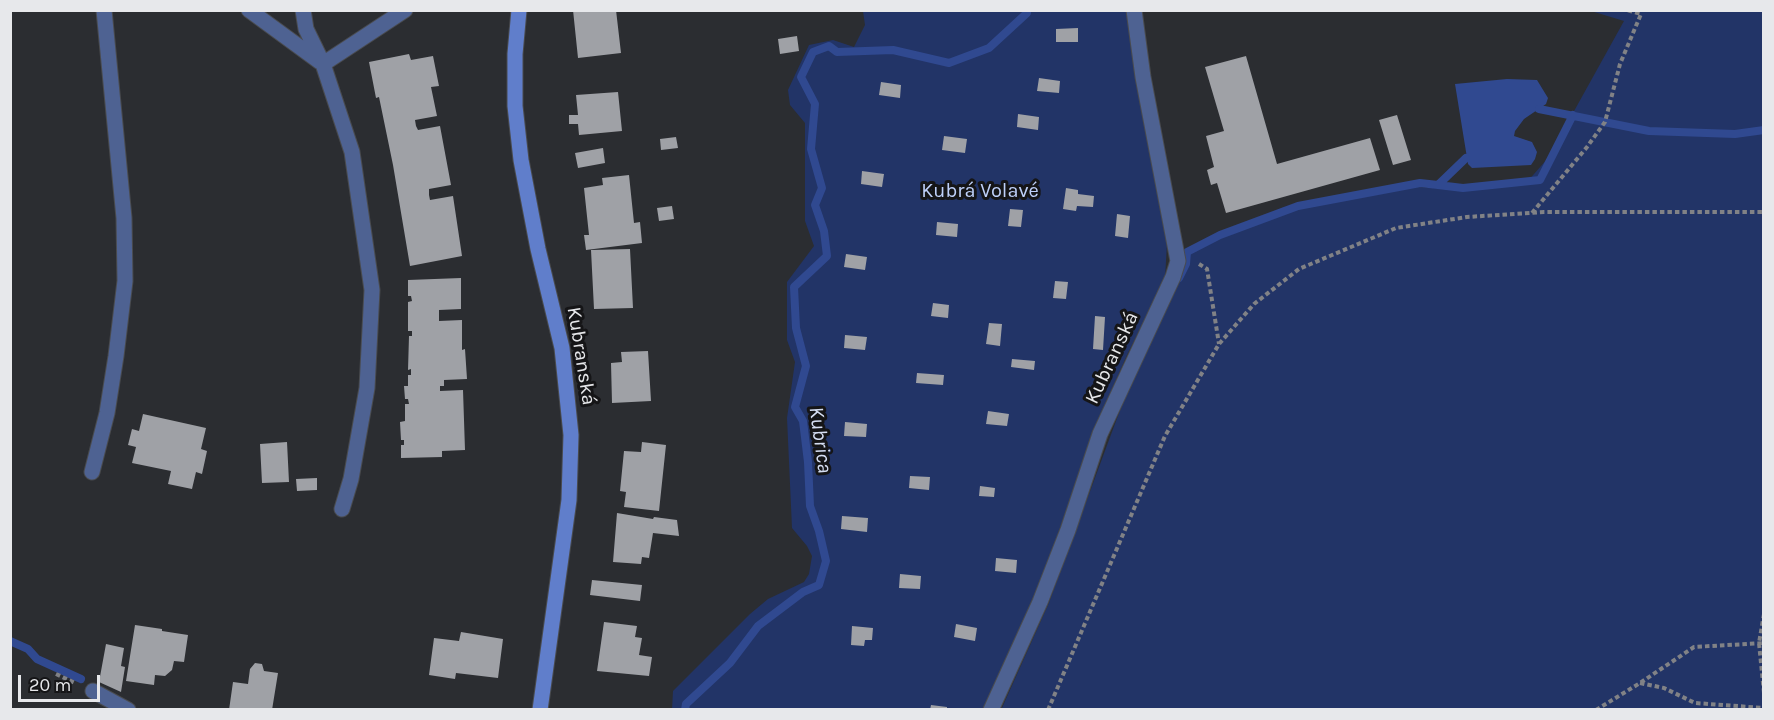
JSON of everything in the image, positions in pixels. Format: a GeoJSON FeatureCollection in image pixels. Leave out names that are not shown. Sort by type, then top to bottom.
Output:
{"type":"FeatureCollection","features":[{"type":"Feature","properties":{"kind":"street"},"geometry":{"type":"LineString","coordinates":[[92,472],[107,413],[125,281],[124,218],[104,10]]}},
{"type":"Feature","properties":{"kind":"street"},"geometry":{"type":"LineString","coordinates":[[249,10],[323,64]]}},
{"type":"Feature","properties":{"kind":"street"},"geometry":{"type":"LineString","coordinates":[[303,10],[306,29],[323,64],[352,152],[372,290],[367,388],[351,479],[342,509]]}},
{"type":"Feature","properties":{"kind":"street"},"geometry":{"type":"LineString","coordinates":[[323,64],[405,10]]}},
{"type":"Feature","properties":{"kind":"street","name":"Kubranská"},"geometry":{"type":"LineString","coordinates":[[519,10],[515,54],[516,106],[521,160],[538,249],[562,348],[571,435],[569,500],[540,710]]}},
{"type":"Feature","properties":{"kind":"street"},"geometry":{"type":"LineString","coordinates":[[1134,10],[1145,88],[1178,261]]}},
{"type":"Feature","properties":{"kind":"street","name":"Kubranská"},"geometry":{"type":"LineString","coordinates":[[991,710],[1040,602],[1068,530],[1100,434],[1173,277],[1178,261]]}},
{"type":"Feature","properties":{"kind":"street"},"geometry":{"type":"LineString","coordinates":[[93,692],[128,710]]}},
{"type":"Feature","properties":{"kind":"path"},"geometry":{"type":"LineString","coordinates":[[1532,213],[1582,154],[1605,122],[1620,64],[1641,14],[1627,10]]}},
{"type":"Feature","properties":{"kind":"path"},"geometry":{"type":"LineString","coordinates":[[1048,710],[1164,436],[1219,344],[1254,304],[1299,269],[1396,228],[1467,217],[1544,212],[1764,212]]}},
{"type":"Feature","properties":{"kind":"path"},"geometry":{"type":"LineString","coordinates":[[1178,261],[1201,264],[1208,269],[1219,344]]}},
{"type":"Feature","properties":{"kind":"path"},"geometry":{"type":"LineString","coordinates":[[1764,614],[1761,643],[1764,693]]}},
{"type":"Feature","properties":{"kind":"path"},"geometry":{"type":"LineString","coordinates":[[1596,710],[1694,647],[1761,643]]}},
{"type":"Feature","properties":{"kind":"path"},"geometry":{"type":"LineString","coordinates":[[1640,683],[1664,688],[1695,704],[1764,708]]}},
{"type":"Feature","properties":{"kind":"green space","name":"Kubrá Volavé"},"geometry":{"type":"Polygon","coordinates":[[[863,11],[1126,11],[1167,243],[1165,279],[1101,414],[1036,595],[983,709],[672,710],[673,691],[750,614],[768,599],[804,582],[809,574],[812,556],[792,528],[787,418],[795,362],[787,340],[787,282],[814,246],[805,221],[805,123],[790,105],[788,90],[809,45],[833,40],[854,47],[865,25],[863,11]]]}},
{"type":"Feature","properties":{"kind":"green space"},"geometry":{"type":"Polygon","coordinates":[[[1591,11],[1763,11],[1763,709],[1001,710],[1048,605],[1126,394],[1188,264],[1188,249],[1284,207],[1403,186],[1463,190],[1527,182],[1548,158],[1624,21],[1591,11]]]}},
{"type":"Feature","properties":{"kind":"shaded area"},"geometry":{"type":"Polygon","coordinates":[[[1507,79],[1537,80],[1548,98],[1546,104],[1524,119],[1515,131],[1514,136],[1532,142],[1537,152],[1535,159],[1531,165],[1472,168],[1468,164],[1455,84],[1507,79]]]}},
{"type":"Feature","properties":{"kind":"building"},"geometry":{"type":"Polygon","coordinates":[[[573,10],[616,10],[621,53],[578,58],[573,10]]]}},
{"type":"Feature","properties":{"kind":"building"},"geometry":{"type":"Polygon","coordinates":[[[1078,28],[1078,42],[1056,42],[1056,29],[1078,28]]]}},
{"type":"Feature","properties":{"kind":"building"},"geometry":{"type":"Polygon","coordinates":[[[797,36],[799,51],[780,54],[778,39],[797,36]]]}},
{"type":"Feature","properties":{"kind":"building"},"geometry":{"type":"Polygon","coordinates":[[[409,54],[411,60],[433,56],[439,86],[431,87],[437,116],[415,120],[418,130],[440,126],[451,185],[429,189],[429,195],[430,200],[453,196],[462,256],[410,266],[393,165],[369,62],[409,54]]]}},
{"type":"Feature","properties":{"kind":"building"},"geometry":{"type":"Polygon","coordinates":[[[1246,56],[1277,164],[1370,138],[1380,170],[1226,213],[1217,183],[1211,185],[1207,170],[1214,167],[1206,136],[1224,131],[1205,67],[1246,56]]]}},
{"type":"Feature","properties":{"kind":"building"},"geometry":{"type":"Polygon","coordinates":[[[1039,78],[1060,81],[1059,93],[1037,91],[1039,78]]]}},
{"type":"Feature","properties":{"kind":"building"},"geometry":{"type":"Polygon","coordinates":[[[881,82],[901,85],[900,98],[879,95],[881,82]]]}},
{"type":"Feature","properties":{"kind":"building"},"geometry":{"type":"Polygon","coordinates":[[[618,92],[622,131],[579,135],[578,124],[569,124],[569,115],[578,115],[576,95],[618,92]]]}},
{"type":"Feature","properties":{"kind":"building"},"geometry":{"type":"Polygon","coordinates":[[[1018,114],[1039,117],[1038,130],[1017,127],[1018,114]]]}},
{"type":"Feature","properties":{"kind":"building"},"geometry":{"type":"Polygon","coordinates":[[[1397,115],[1411,160],[1393,165],[1379,120],[1397,115]]]}},
{"type":"Feature","properties":{"kind":"building"},"geometry":{"type":"Polygon","coordinates":[[[944,136],[967,139],[965,153],[942,150],[944,136]]]}},
{"type":"Feature","properties":{"kind":"building"},"geometry":{"type":"Polygon","coordinates":[[[676,137],[678,148],[661,150],[660,139],[676,137]]]}},
{"type":"Feature","properties":{"kind":"building"},"geometry":{"type":"Polygon","coordinates":[[[603,148],[605,163],[578,168],[575,153],[603,148]]]}},
{"type":"Feature","properties":{"kind":"building"},"geometry":{"type":"Polygon","coordinates":[[[862,171],[884,174],[882,187],[861,184],[862,171]]]}},
{"type":"Feature","properties":{"kind":"building"},"geometry":{"type":"Polygon","coordinates":[[[629,175],[634,223],[640,222],[642,243],[586,250],[584,235],[589,235],[584,188],[603,185],[602,178],[629,175]]]}},
{"type":"Feature","properties":{"kind":"building"},"geometry":{"type":"Polygon","coordinates":[[[1066,188],[1078,190],[1078,194],[1094,196],[1093,207],[1077,206],[1076,211],[1063,209],[1066,188]]]}},
{"type":"Feature","properties":{"kind":"building"},"geometry":{"type":"Polygon","coordinates":[[[672,206],[674,219],[659,221],[657,208],[672,206]]]}},
{"type":"Feature","properties":{"kind":"building"},"geometry":{"type":"Polygon","coordinates":[[[1010,209],[1023,210],[1021,227],[1008,226],[1010,209]]]}},
{"type":"Feature","properties":{"kind":"building"},"geometry":{"type":"Polygon","coordinates":[[[1117,214],[1130,216],[1128,238],[1115,236],[1117,214]]]}},
{"type":"Feature","properties":{"kind":"building"},"geometry":{"type":"Polygon","coordinates":[[[937,222],[958,224],[957,237],[936,235],[937,222]]]}},
{"type":"Feature","properties":{"kind":"building"},"geometry":{"type":"Polygon","coordinates":[[[630,249],[633,308],[594,309],[591,250],[630,249]]]}},
{"type":"Feature","properties":{"kind":"building"},"geometry":{"type":"Polygon","coordinates":[[[846,254],[867,257],[865,270],[844,267],[846,254]]]}},
{"type":"Feature","properties":{"kind":"building"},"geometry":{"type":"Polygon","coordinates":[[[461,278],[461,309],[439,310],[439,321],[462,320],[462,350],[465,349],[467,379],[444,380],[444,386],[440,386],[440,391],[463,390],[465,450],[442,451],[442,457],[401,458],[401,445],[404,445],[404,440],[401,440],[400,422],[405,421],[405,404],[409,404],[408,399],[405,399],[404,386],[408,386],[408,375],[411,375],[411,369],[408,370],[409,336],[412,336],[412,331],[408,331],[408,302],[412,301],[411,296],[408,296],[408,280],[461,278]]]}},
{"type":"Feature","properties":{"kind":"building"},"geometry":{"type":"Polygon","coordinates":[[[1055,281],[1068,282],[1066,299],[1053,298],[1055,281]]]}},
{"type":"Feature","properties":{"kind":"building"},"geometry":{"type":"Polygon","coordinates":[[[933,303],[949,305],[948,318],[931,316],[933,303]]]}},
{"type":"Feature","properties":{"kind":"building"},"geometry":{"type":"Polygon","coordinates":[[[1095,316],[1105,317],[1103,350],[1093,349],[1095,316]]]}},
{"type":"Feature","properties":{"kind":"building"},"geometry":{"type":"Polygon","coordinates":[[[989,323],[1002,324],[1000,346],[986,344],[989,323]]]}},
{"type":"Feature","properties":{"kind":"building"},"geometry":{"type":"Polygon","coordinates":[[[845,335],[867,337],[865,350],[844,348],[845,335]]]}},
{"type":"Feature","properties":{"kind":"building"},"geometry":{"type":"Polygon","coordinates":[[[648,351],[651,401],[612,403],[611,363],[622,362],[621,352],[648,351]]]}},
{"type":"Feature","properties":{"kind":"building"},"geometry":{"type":"Polygon","coordinates":[[[1012,359],[1035,361],[1034,370],[1011,367],[1012,359]]]}},
{"type":"Feature","properties":{"kind":"building"},"geometry":{"type":"Polygon","coordinates":[[[917,373],[944,375],[943,385],[916,383],[917,373]]]}},
{"type":"Feature","properties":{"kind":"building"},"geometry":{"type":"Polygon","coordinates":[[[988,411],[1009,414],[1007,426],[986,424],[988,411]]]}},
{"type":"Feature","properties":{"kind":"building"},"geometry":{"type":"Polygon","coordinates":[[[143,414],[206,428],[201,449],[207,451],[202,474],[196,472],[192,489],[168,484],[171,471],[132,463],[136,447],[128,445],[132,429],[139,431],[143,414]]]}},
{"type":"Feature","properties":{"kind":"building"},"geometry":{"type":"Polygon","coordinates":[[[845,422],[867,424],[866,437],[844,436],[845,422]]]}},
{"type":"Feature","properties":{"kind":"building"},"geometry":{"type":"Polygon","coordinates":[[[287,442],[289,482],[262,483],[260,444],[287,442]]]}},
{"type":"Feature","properties":{"kind":"building"},"geometry":{"type":"Polygon","coordinates":[[[642,442],[666,445],[659,511],[624,507],[626,492],[620,491],[624,451],[641,452],[642,442]]]}},
{"type":"Feature","properties":{"kind":"building"},"geometry":{"type":"Polygon","coordinates":[[[910,476],[930,477],[929,490],[909,488],[910,476]]]}},
{"type":"Feature","properties":{"kind":"building"},"geometry":{"type":"Polygon","coordinates":[[[317,478],[317,490],[297,491],[296,479],[317,478]]]}},
{"type":"Feature","properties":{"kind":"building"},"geometry":{"type":"Polygon","coordinates":[[[980,486],[995,488],[994,497],[979,496],[980,486]]]}},
{"type":"Feature","properties":{"kind":"building"},"geometry":{"type":"Polygon","coordinates":[[[617,513],[677,520],[679,536],[653,533],[649,558],[642,557],[641,564],[613,562],[617,513]]]}},
{"type":"Feature","properties":{"kind":"building"},"geometry":{"type":"Polygon","coordinates":[[[842,516],[868,518],[867,532],[841,529],[842,516]]]}},
{"type":"Feature","properties":{"kind":"building"},"geometry":{"type":"Polygon","coordinates":[[[996,558],[1017,560],[1016,573],[995,571],[996,558]]]}},
{"type":"Feature","properties":{"kind":"building"},"geometry":{"type":"Polygon","coordinates":[[[900,574],[921,576],[920,589],[899,588],[900,574]]]}},
{"type":"Feature","properties":{"kind":"building"},"geometry":{"type":"Polygon","coordinates":[[[592,580],[642,585],[640,601],[590,595],[592,580]]]}},
{"type":"Feature","properties":{"kind":"building"},"geometry":{"type":"Polygon","coordinates":[[[604,622],[637,626],[635,637],[642,638],[639,655],[652,657],[649,676],[597,671],[604,622]]]}},
{"type":"Feature","properties":{"kind":"building"},"geometry":{"type":"Polygon","coordinates":[[[956,624],[977,628],[975,641],[954,637],[956,624]]]}},
{"type":"Feature","properties":{"kind":"building"},"geometry":{"type":"Polygon","coordinates":[[[135,625],[188,635],[184,662],[174,661],[172,670],[165,676],[155,675],[154,685],[126,681],[135,625]]]}},
{"type":"Feature","properties":{"kind":"building"},"geometry":{"type":"Polygon","coordinates":[[[852,626],[873,628],[872,640],[865,640],[864,646],[851,645],[852,626]]]}},
{"type":"Feature","properties":{"kind":"building"},"geometry":{"type":"Polygon","coordinates":[[[461,632],[503,639],[498,678],[456,673],[455,679],[429,675],[434,638],[459,641],[461,632]]]}},
{"type":"Feature","properties":{"kind":"building"},"geometry":{"type":"Polygon","coordinates":[[[106,644],[124,648],[121,666],[125,667],[121,692],[99,682],[106,644]]]}},
{"type":"Feature","properties":{"kind":"building"},"geometry":{"type":"Polygon","coordinates":[[[255,663],[262,664],[264,671],[278,673],[272,710],[229,710],[233,682],[248,684],[250,669],[255,663]]]}},
{"type":"Feature","properties":{"kind":"building"},"geometry":{"type":"Polygon","coordinates":[[[931,705],[947,707],[947,710],[930,710],[931,705]]]}},
{"type":"Feature","properties":{"kind":"waterway","name":"Kubrica"},"geometry":{"type":"LineString","coordinates":[[685,710],[686,704],[730,663],[758,626],[803,592],[819,585],[826,561],[810,506],[803,421],[795,407],[806,366],[796,328],[794,287],[827,256],[824,231],[815,205],[822,188],[811,149],[815,104],[801,77],[813,52],[829,46],[837,52],[893,50],[949,63],[989,48],[1027,13],[1027,10]]}},
{"type":"Feature","properties":{"kind":"waterway"},"geometry":{"type":"LineString","coordinates":[[1539,109],[1649,131],[1735,134],[1764,130]]}},
{"type":"Feature","properties":{"kind":"waterway"},"geometry":{"type":"LineString","coordinates":[[1438,185],[1463,188],[1540,180],[1573,115]]}},
{"type":"Feature","properties":{"kind":"waterway"},"geometry":{"type":"LineString","coordinates":[[1179,278],[1186,264],[1187,252],[1220,235],[1298,206],[1420,183],[1438,185],[1466,158]]}},
{"type":"Feature","properties":{"kind":"waterway"},"geometry":{"type":"LineString","coordinates":[[10,641],[28,649],[37,659],[81,679]]}}]}
